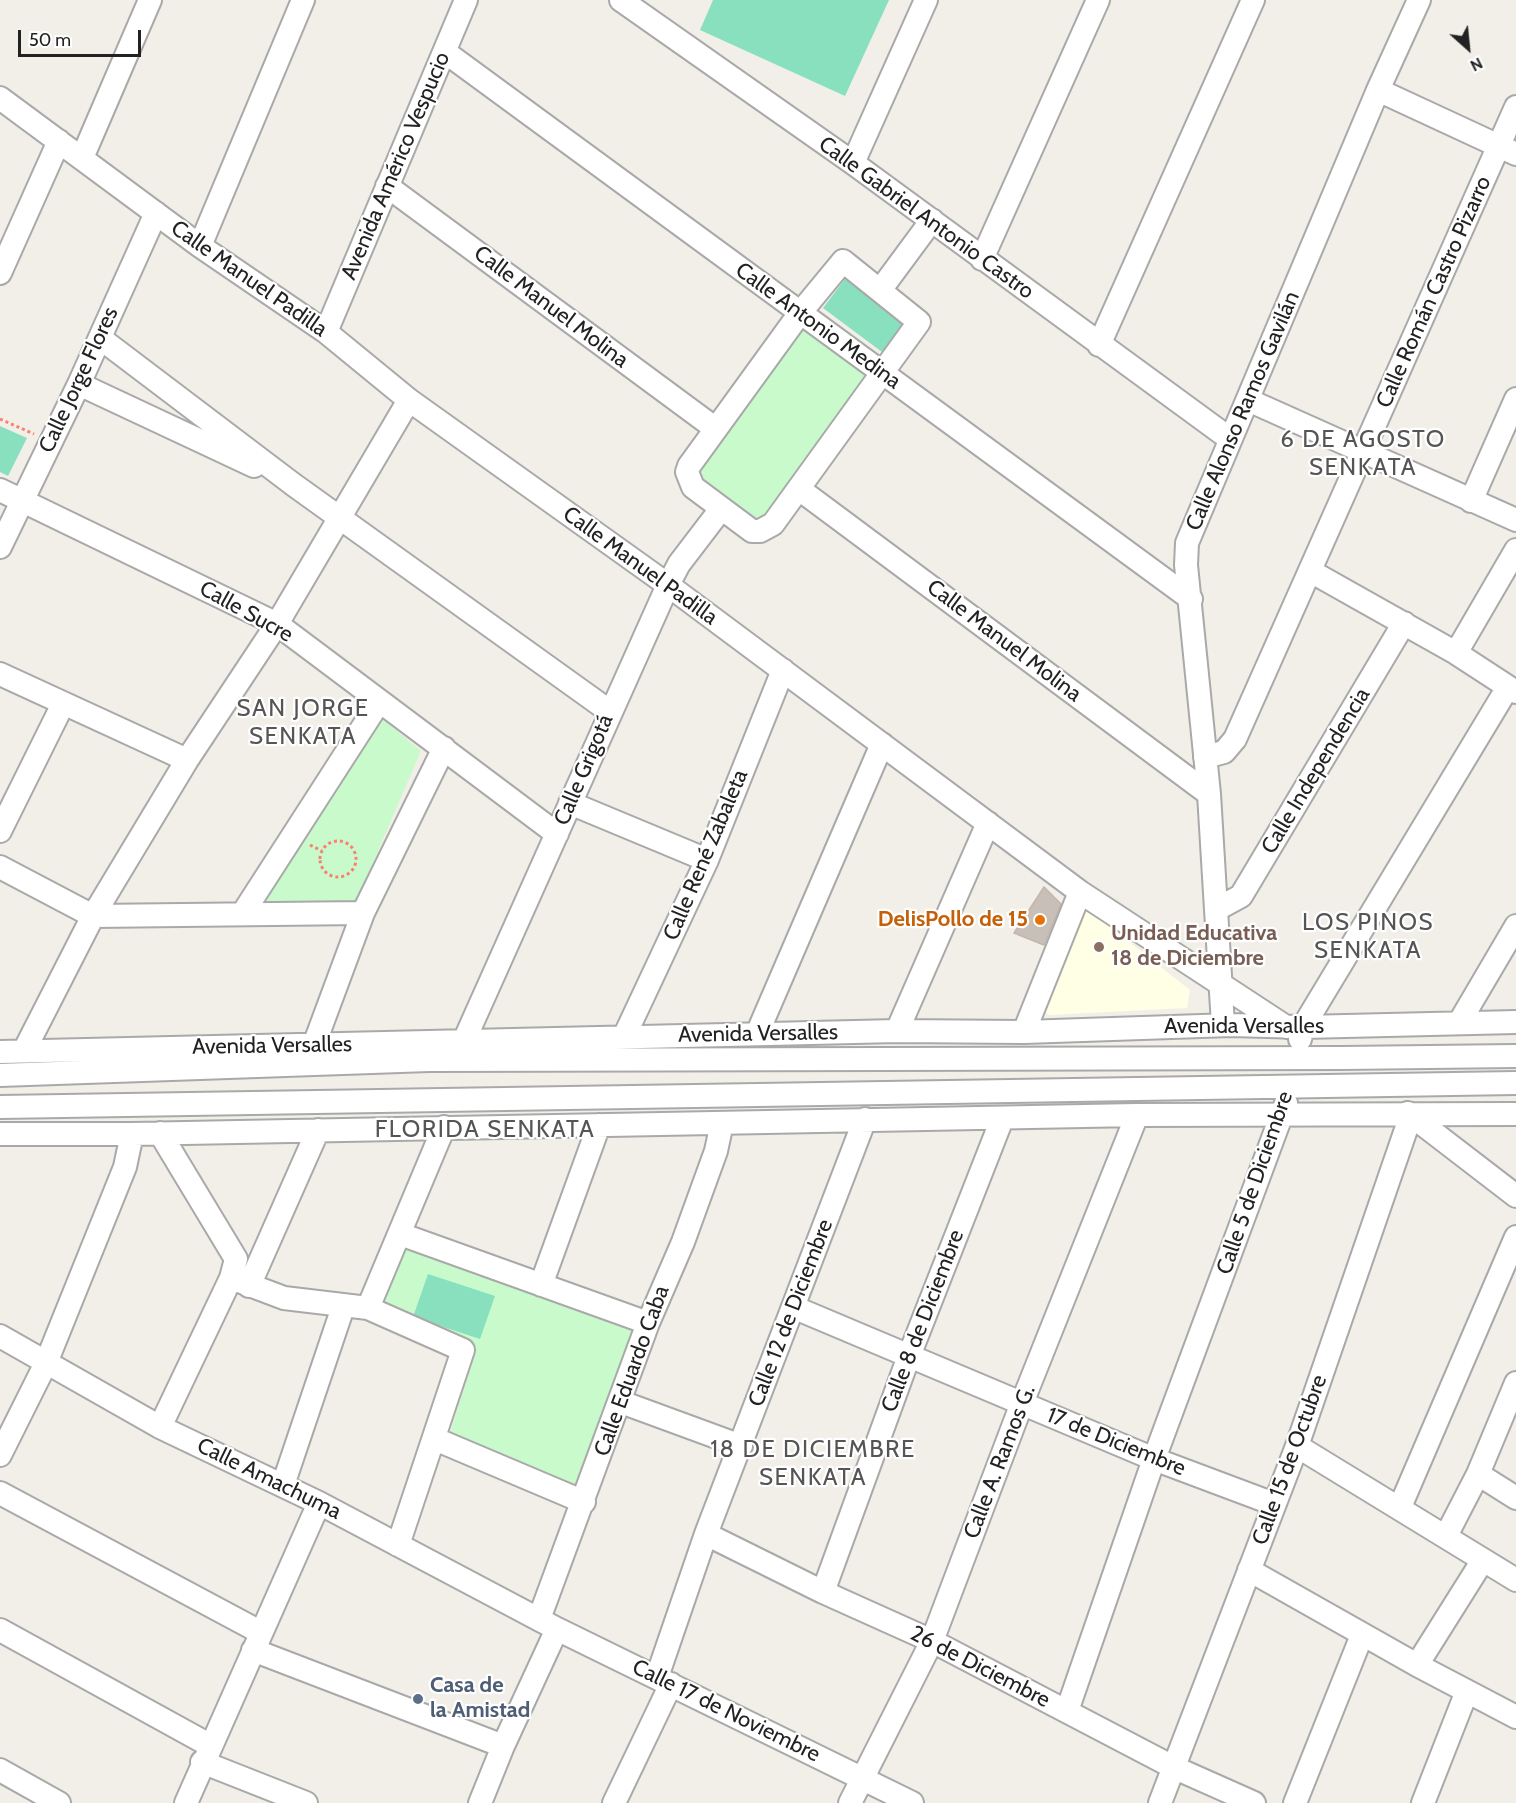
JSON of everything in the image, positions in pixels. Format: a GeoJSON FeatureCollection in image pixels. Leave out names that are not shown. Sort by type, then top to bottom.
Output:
{"type":"FeatureCollection","features":[{"type":"Feature","properties":{"kind":"street"},"geometry":{"type":"LineString","coordinates":[[82,158],[150,0]]}},
{"type":"Feature","properties":{"kind":"street"},"geometry":{"type":"LineString","coordinates":[[200,246],[303,0]]}},
{"type":"Feature","properties":{"kind":"street","name":"Avenida Américo Vespucio"},"geometry":{"type":"LineString","coordinates":[[326,332],[466,0]]}},
{"type":"Feature","properties":{"kind":"street","name":"Calle Gabriel Antonio Castro"},"geometry":{"type":"LineString","coordinates":[[621,0],[853,163],[1230,439]]}},
{"type":"Feature","properties":{"kind":"street"},"geometry":{"type":"LineString","coordinates":[[853,163],[926,0]]}},
{"type":"Feature","properties":{"kind":"street"},"geometry":{"type":"LineString","coordinates":[[982,259],[1098,0]]}},
{"type":"Feature","properties":{"kind":"street"},"geometry":{"type":"LineString","coordinates":[[1099,345],[1253,0]]}},
{"type":"Feature","properties":{"kind":"street","name":"Calle Alonso Ramos Gavilán"},"geometry":{"type":"LineString","coordinates":[[1223,1025],[1223,985],[1209,794],[1186,565],[1187,543],[1378,90],[1419,0]]}},
{"type":"Feature","properties":{"kind":"street","name":"Calle Antonio Medina"},"geometry":{"type":"LineString","coordinates":[[445,52],[1191,599]]}},
{"type":"Feature","properties":{"kind":"street"},"geometry":{"type":"LineString","coordinates":[[1378,90],[1507,150]]}},
{"type":"Feature","properties":{"kind":"street","name":"Calle Manuel Padilla"},"geometry":{"type":"LineString","coordinates":[[0,98],[200,246],[326,332],[408,400],[668,585],[1080,892],[1223,985],[1294,1027]]}},
{"type":"Feature","properties":{"kind":"street","name":"Calle Román Castro Pizarro"},"geometry":{"type":"LineString","coordinates":[[1205,757],[1224,752],[1235,739],[1312,572],[1363,454],[1507,150],[1516,107]]}},
{"type":"Feature","properties":{"kind":"street"},"geometry":{"type":"LineString","coordinates":[[0,273],[58,141]]}},
{"type":"Feature","properties":{"kind":"street","name":"Calle Manuel Molina"},"geometry":{"type":"LineString","coordinates":[[387,186],[716,429]]}},
{"type":"Feature","properties":{"kind":"street","name":"Calle Jorge Flores"},"geometry":{"type":"LineString","coordinates":[[0,547],[24,500],[49,441],[79,384],[156,213]]}},
{"type":"Feature","properties":{"kind":"street"},"geometry":{"type":"LineString","coordinates":[[881,289],[932,220]]}},
{"type":"Feature","properties":{"kind":"street"},"geometry":{"type":"LineString","coordinates":[[843,261],[881,289],[919,321],[772,524],[760,531],[752,531],[693,487],[687,472],[800,314],[843,261]]}},
{"type":"Feature","properties":{"kind":"street"},"geometry":{"type":"LineString","coordinates":[[100,338],[294,485],[609,711]]}},
{"type":"Feature","properties":{"kind":"street"},"geometry":{"type":"LineString","coordinates":[[79,384],[294,485]]}},
{"type":"Feature","properties":{"kind":"street"},"geometry":{"type":"LineString","coordinates":[[1471,501],[1516,399]]}},
{"type":"Feature","properties":{"kind":"street"},"geometry":{"type":"LineString","coordinates":[[24,1051],[93,916],[187,760],[277,624],[408,400]]}},
{"type":"Feature","properties":{"kind":"street"},"geometry":{"type":"LineString","coordinates":[[1248,400],[1363,454],[1516,520]]}},
{"type":"Feature","properties":{"kind":"street","name":"Calle Manuel Molina"},"geometry":{"type":"LineString","coordinates":[[799,489],[1209,794]]}},
{"type":"Feature","properties":{"kind":"street","name":"Calle Sucre"},"geometry":{"type":"LineString","coordinates":[[0,490],[277,624],[557,834]]}},
{"type":"Feature","properties":{"kind":"street","name":"Calle Grigotá"},"geometry":{"type":"LineString","coordinates":[[464,1041],[557,834],[609,711],[668,585],[679,564],[721,509]]}},
{"type":"Feature","properties":{"kind":"street"},"geometry":{"type":"LineString","coordinates":[[1456,653],[1516,550]]}},
{"type":"Feature","properties":{"kind":"street"},"geometry":{"type":"LineString","coordinates":[[1312,572],[1456,653],[1512,689]]}},
{"type":"Feature","properties":{"kind":"street","name":"Calle Independencia"},"geometry":{"type":"LineString","coordinates":[[1217,909],[1242,896],[1404,623]]}},
{"type":"Feature","properties":{"kind":"street","name":"Calle René Zabaleta"},"geometry":{"type":"LineString","coordinates":[[624,1037],[706,860],[783,670]]}},
{"type":"Feature","properties":{"kind":"street"},"geometry":{"type":"LineString","coordinates":[[0,674],[187,760]]}},
{"type":"Feature","properties":{"kind":"street","name":"Calle 5 de Diciembre"},"geometry":{"type":"LineString","coordinates":[[1067,1711],[1154,1459],[1283,1116],[1296,1058],[1294,1027],[1512,689]]}},
{"type":"Feature","properties":{"kind":"street"},"geometry":{"type":"LineString","coordinates":[[243,913],[379,702]]}},
{"type":"Feature","properties":{"kind":"street"},"geometry":{"type":"LineString","coordinates":[[0,831],[63,704]]}},
{"type":"Feature","properties":{"kind":"street"},"geometry":{"type":"LineString","coordinates":[[757,1034],[882,744]]}},
{"type":"Feature","properties":{"kind":"street"},"geometry":{"type":"LineString","coordinates":[[314,1045],[363,913],[444,748]]}},
{"type":"Feature","properties":{"kind":"street"},"geometry":{"type":"LineString","coordinates":[[570,803],[706,860]]}},
{"type":"Feature","properties":{"kind":"street"},"geometry":{"type":"LineString","coordinates":[[897,1031],[988,823]]}},
{"type":"Feature","properties":{"kind":"street"},"geometry":{"type":"LineString","coordinates":[[0,867],[93,916],[363,913]]}},
{"type":"Feature","properties":{"kind":"street"},"geometry":{"type":"LineString","coordinates":[[1024,1032],[1080,892]]}},
{"type":"Feature","properties":{"kind":"street"},"geometry":{"type":"LineString","coordinates":[[1459,1023],[1516,926]]}},
{"type":"Feature","properties":{"kind":"street","name":"Avenida Versalles"},"geometry":{"type":"LineString","coordinates":[[0,1052],[897,1031],[1024,1032],[1223,1025],[1294,1027],[1516,1022]]}},
{"type":"Feature","properties":{"kind":"street","name":"Avenida Versalles"},"geometry":{"type":"LineString","coordinates":[[0,1075],[429,1060],[1516,1056]]}},
{"type":"Feature","properties":{"kind":"street"},"geometry":{"type":"LineString","coordinates":[[1342,1058],[1359,1086],[1411,1115],[1516,1196]]}},
{"type":"Feature","properties":{"kind":"street"},"geometry":{"type":"LineString","coordinates":[[0,1107],[1516,1083]]}},
{"type":"Feature","properties":{"kind":"street"},"geometry":{"type":"LineString","coordinates":[[0,1134],[132,1134],[1137,1115],[1516,1114]]}},
{"type":"Feature","properties":{"kind":"street","name":"Calle A. Ramos G."},"geometry":{"type":"LineString","coordinates":[[850,1803],[932,1641],[1022,1403],[1137,1115]]}},
{"type":"Feature","properties":{"kind":"street","name":"Calle 15 de Octubre"},"geometry":{"type":"LineString","coordinates":[[1161,1803],[1297,1446],[1411,1115]]}},
{"type":"Feature","properties":{"kind":"street","name":"Calle 12 de Diciembre"},"geometry":{"type":"LineString","coordinates":[[614,1803],[664,1681],[706,1534],[865,1119]]}},
{"type":"Feature","properties":{"kind":"street","name":"Calle 8 de Diciembre"},"geometry":{"type":"LineString","coordinates":[[823,1592],[909,1356],[1002,1119]]}},
{"type":"Feature","properties":{"kind":"street","name":"Calle Eduardo Caba"},"geometry":{"type":"LineString","coordinates":[[480,1803],[548,1624],[584,1502],[648,1323],[683,1242],[716,1151],[722,1123]]}},
{"type":"Feature","properties":{"kind":"street"},"geometry":{"type":"LineString","coordinates":[[541,1286],[599,1125]]}},
{"type":"Feature","properties":{"kind":"street"},"geometry":{"type":"LineString","coordinates":[[368,1308],[444,1127]]}},
{"type":"Feature","properties":{"kind":"street"},"geometry":{"type":"LineString","coordinates":[[160,1427],[240,1282],[318,1130]]}},
{"type":"Feature","properties":{"kind":"street"},"geometry":{"type":"LineString","coordinates":[[159,1133],[236,1259],[240,1282]]}},
{"type":"Feature","properties":{"kind":"street"},"geometry":{"type":"LineString","coordinates":[[2,1445],[46,1363],[125,1167],[132,1134]]}},
{"type":"Feature","properties":{"kind":"street"},"geometry":{"type":"LineString","coordinates":[[400,1234],[648,1323]]}},
{"type":"Feature","properties":{"kind":"street"},"geometry":{"type":"LineString","coordinates":[[1400,1508],[1516,1237]]}},
{"type":"Feature","properties":{"kind":"street"},"geometry":{"type":"LineString","coordinates":[[240,1282],[284,1298],[343,1307],[368,1308],[463,1350],[398,1545]]}},
{"type":"Feature","properties":{"kind":"street"},"geometry":{"type":"LineString","coordinates":[[283,1485],[343,1307]]}},
{"type":"Feature","properties":{"kind":"street","name":"17 de Diciembre"},"geometry":{"type":"LineString","coordinates":[[793,1307],[1154,1459],[1274,1504]]}},
{"type":"Feature","properties":{"kind":"street","name":"Calle Amachuma"},"geometry":{"type":"LineString","coordinates":[[0,1336],[160,1427],[319,1503],[548,1624]]}},
{"type":"Feature","properties":{"kind":"street"},"geometry":{"type":"LineString","coordinates":[[1446,1536],[1478,1474],[1516,1383]]}},
{"type":"Feature","properties":{"kind":"street"},"geometry":{"type":"LineString","coordinates":[[621,1402],[741,1446]]}},
{"type":"Feature","properties":{"kind":"street"},"geometry":{"type":"LineString","coordinates":[[435,1439],[584,1502]]}},
{"type":"Feature","properties":{"kind":"street"},"geometry":{"type":"LineString","coordinates":[[1297,1446],[1516,1580]]}},
{"type":"Feature","properties":{"kind":"street"},"geometry":{"type":"LineString","coordinates":[[1478,1474],[1516,1498]]}},
{"type":"Feature","properties":{"kind":"street"},"geometry":{"type":"LineString","coordinates":[[0,1493],[256,1641],[503,1746]]}},
{"type":"Feature","properties":{"kind":"street"},"geometry":{"type":"LineString","coordinates":[[186,1803],[319,1503]]}},
{"type":"Feature","properties":{"kind":"street","name":"26 de Diciembre"},"geometry":{"type":"LineString","coordinates":[[706,1534],[823,1592],[932,1641],[1173,1767],[1254,1803]]}},
{"type":"Feature","properties":{"kind":"street"},"geometry":{"type":"LineString","coordinates":[[1417,1665],[1483,1560]]}},
{"type":"Feature","properties":{"kind":"street"},"geometry":{"type":"LineString","coordinates":[[1249,1570],[1362,1635],[1516,1717]]}},
{"type":"Feature","properties":{"kind":"street","name":"Calle 17 de Noviembre"},"geometry":{"type":"LineString","coordinates":[[548,1624],[912,1803]]}},
{"type":"Feature","properties":{"kind":"street"},"geometry":{"type":"LineString","coordinates":[[0,1630],[207,1754],[306,1803]]}},
{"type":"Feature","properties":{"kind":"street"},"geometry":{"type":"LineString","coordinates":[[1295,1803],[1362,1635]]}},
{"type":"Feature","properties":{"kind":"street"},"geometry":{"type":"LineString","coordinates":[[1423,1803],[1467,1690]]}},
{"type":"Feature","properties":{"kind":"street"},"geometry":{"type":"LineString","coordinates":[[0,1770],[59,1803]]}},
{"type":"Feature","properties":{"kind":"path"},"geometry":{"type":"LineString","coordinates":[[0,418],[49,441]]}},
{"type":"Feature","properties":{"kind":"path"},"geometry":{"type":"LineString","coordinates":[[335,841],[351,847],[356,857],[353,869],[343,876],[331,875],[320,862],[325,846],[335,841]]}},
{"type":"Feature","properties":{"kind":"shaded area","name":"Unidad Educativa 18 de Diciembre"},"geometry":{"type":"Polygon","coordinates":[[[1081,904],[1190,990],[1187,1008],[1048,1015],[1038,1004],[1081,904]]]}},
{"type":"Feature","properties":{"kind":"green space"},"geometry":{"type":"Polygon","coordinates":[[[713,0],[889,0],[845,96],[700,30],[713,0]]]}},
{"type":"Feature","properties":{"kind":"green space"},"geometry":{"type":"Polygon","coordinates":[[[851,271],[910,315],[882,352],[823,308],[851,271]]]}},
{"type":"Feature","properties":{"kind":"green space"},"geometry":{"type":"Polygon","coordinates":[[[803,326],[872,377],[769,518],[758,524],[701,485],[694,471],[803,326]]]}},
{"type":"Feature","properties":{"kind":"green space"},"geometry":{"type":"Polygon","coordinates":[[[0,426],[27,438],[8,476],[0,472],[0,426]]]}},
{"type":"Feature","properties":{"kind":"green space"},"geometry":{"type":"Polygon","coordinates":[[[377,714],[421,751],[356,902],[259,903],[377,714]]]}},
{"type":"Feature","properties":{"kind":"green space"},"geometry":{"type":"Polygon","coordinates":[[[406,1243],[635,1330],[574,1487],[449,1436],[476,1348],[381,1302],[406,1243]]]}},
{"type":"Feature","properties":{"kind":"green space"},"geometry":{"type":"Polygon","coordinates":[[[428,1274],[495,1296],[480,1339],[413,1317],[428,1274]]]}},
{"type":"Feature","properties":{"kind":"building","name":"DelisPollo de 15"},"geometry":{"type":"Polygon","coordinates":[[[1044,887],[1061,904],[1044,945],[1014,933],[1044,887]]]}},
{"type":"Feature","properties":{"kind":"place","name":"DelisPollo de 15"},"geometry":{"type":"Point","coordinates":[1040,920]}},
{"type":"Feature","properties":{"kind":"place","name":"Unidad Educativa 18 de Diciembre"},"geometry":{"type":"Point","coordinates":[1099,947]}},
{"type":"Feature","properties":{"kind":"place","name":"Casa de la Amistad"},"geometry":{"type":"Point","coordinates":[418,1699]}},
{"type":"Feature","properties":{"kind":"district","name":"6 DE AGOSTO SENKATA"},"geometry":{"type":"Point","coordinates":[1363,454]}},
{"type":"Feature","properties":{"kind":"district","name":"SAN JORGE SENKATA"},"geometry":{"type":"Point","coordinates":[303,723]}},
{"type":"Feature","properties":{"kind":"district","name":"LOS PINOS SENKATA"},"geometry":{"type":"Point","coordinates":[1368,937]}},
{"type":"Feature","properties":{"kind":"district","name":"FLORIDA SENKATA"},"geometry":{"type":"Point","coordinates":[485,1130]}},
{"type":"Feature","properties":{"kind":"district","name":"18 DE DICIEMBRE SENKATA"},"geometry":{"type":"Point","coordinates":[813,1464]}}]}
